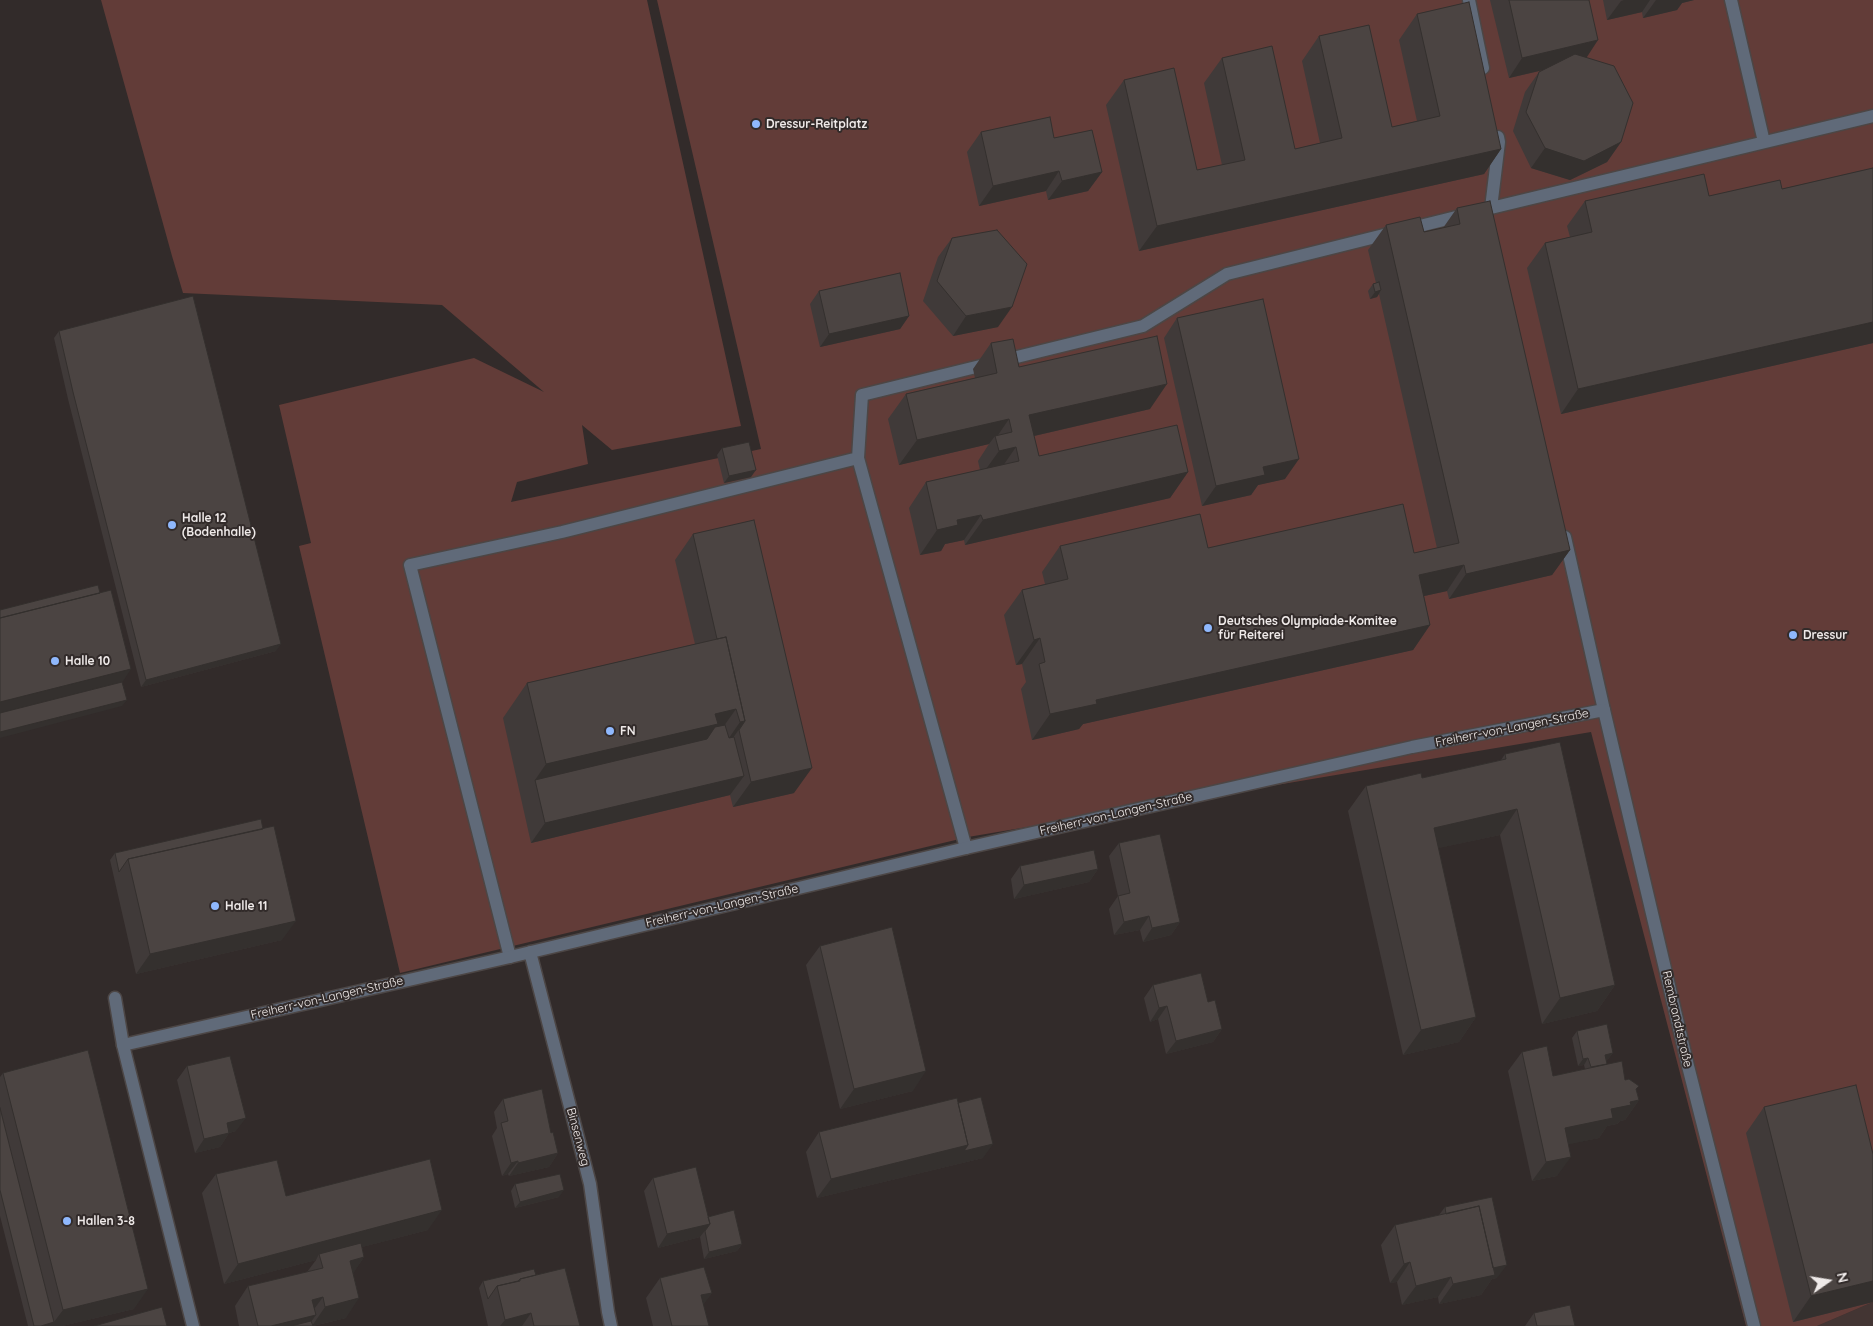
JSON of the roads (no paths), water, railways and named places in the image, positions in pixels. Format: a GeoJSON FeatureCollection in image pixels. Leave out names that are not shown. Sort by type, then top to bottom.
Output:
{"type":"FeatureCollection","features":[{"type":"Feature","properties":{"kind":"street"},"geometry":{"type":"LineString","coordinates":[[1468,0],[1485,76]]}},
{"type":"Feature","properties":{"kind":"street"},"geometry":{"type":"LineString","coordinates":[[1731,0],[1764,142]]}},
{"type":"Feature","properties":{"kind":"street"},"geometry":{"type":"LineString","coordinates":[[966,848],[858,458],[862,395],[1143,326],[1227,274],[1873,116]]}},
{"type":"Feature","properties":{"kind":"street"},"geometry":{"type":"LineString","coordinates":[[1484,212],[1500,142],[1495,123]]}},
{"type":"Feature","properties":{"kind":"street"},"geometry":{"type":"LineString","coordinates":[[510,957],[410,565],[562,532],[858,458]]}},
{"type":"Feature","properties":{"kind":"street","name":"Rembrandtstraße"},"geometry":{"type":"LineString","coordinates":[[1562,527],[1688,1066],[1754,1326]]}},
{"type":"Feature","properties":{"kind":"street","name":"Freiherr-von-Langen-Straße"},"geometry":{"type":"LineString","coordinates":[[123,1045],[510,957],[966,848],[1412,747],[1604,710]]}},
{"type":"Feature","properties":{"kind":"street","name":"Binsenweg"},"geometry":{"type":"LineString","coordinates":[[530,952],[590,1184],[611,1326]]}},
{"type":"Feature","properties":{"kind":"street"},"geometry":{"type":"LineString","coordinates":[[115,998],[123,1045],[193,1326]]}},
{"type":"Feature","properties":{"kind":"place","name":"Dressur-Reitplatz"},"geometry":{"type":"Point","coordinates":[756,124]}},
{"type":"Feature","properties":{"kind":"place","name":"Halle 12 (Bodenhalle)"},"geometry":{"type":"Point","coordinates":[172,525]}},
{"type":"Feature","properties":{"kind":"place","name":"Deutsches Olympiade-Komitee für Reiterei"},"geometry":{"type":"Point","coordinates":[1208,628]}},
{"type":"Feature","properties":{"kind":"place","name":"Dressur"},"geometry":{"type":"Point","coordinates":[1793,635]}},
{"type":"Feature","properties":{"kind":"place","name":"Halle 10"},"geometry":{"type":"Point","coordinates":[55,661]}},
{"type":"Feature","properties":{"kind":"place","name":"FN"},"geometry":{"type":"Point","coordinates":[610,731]}},
{"type":"Feature","properties":{"kind":"place","name":"Halle 11"},"geometry":{"type":"Point","coordinates":[215,906]}},
{"type":"Feature","properties":{"kind":"place","name":"Hallen 3-8"},"geometry":{"type":"Point","coordinates":[67,1221]}}]}
